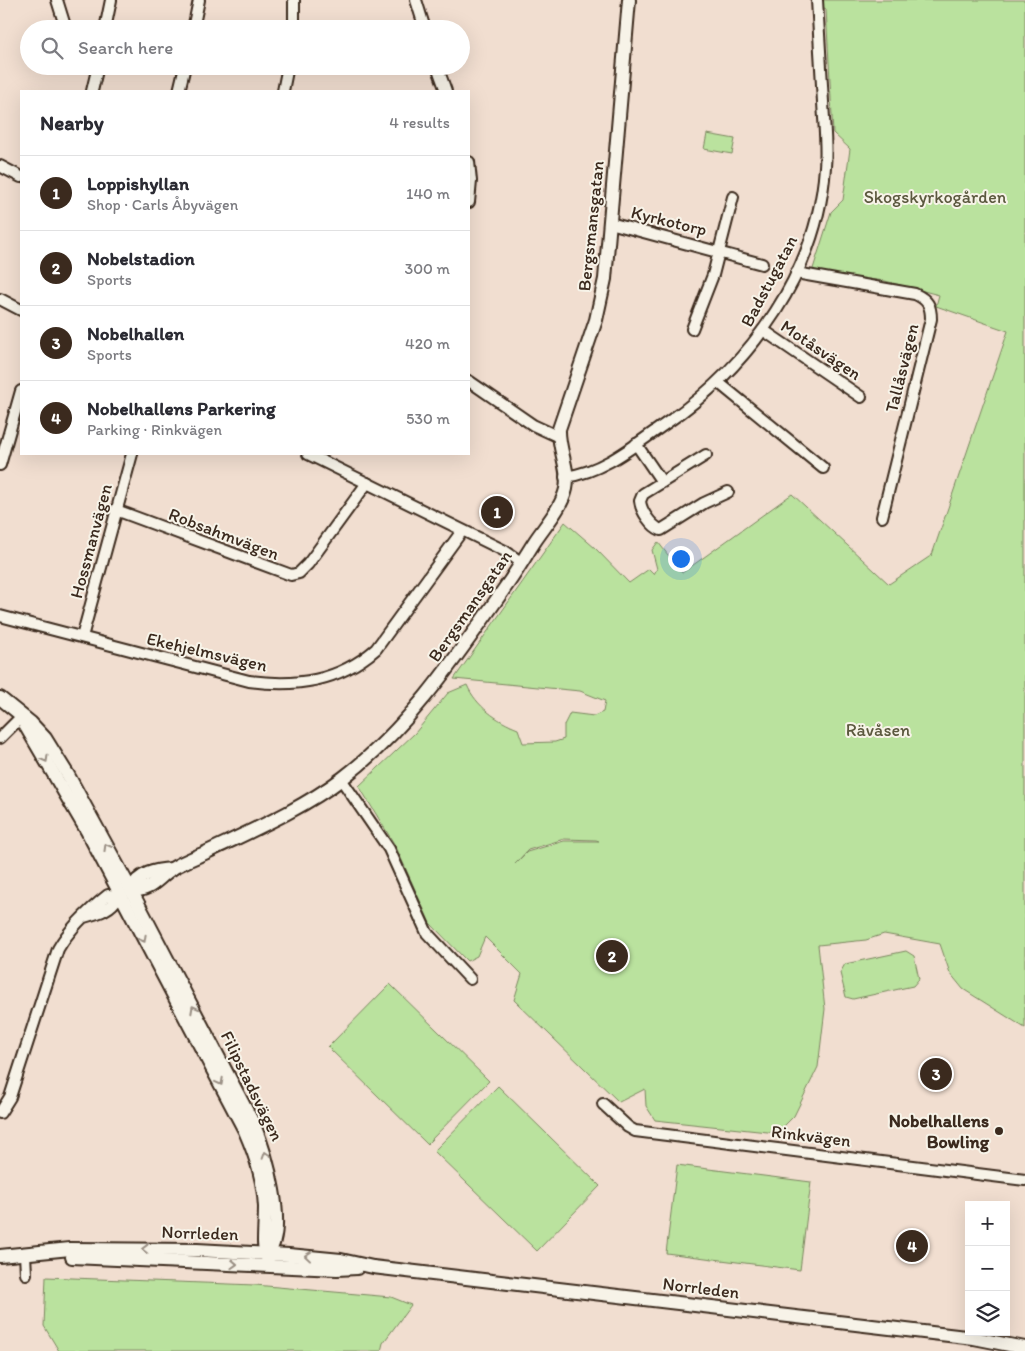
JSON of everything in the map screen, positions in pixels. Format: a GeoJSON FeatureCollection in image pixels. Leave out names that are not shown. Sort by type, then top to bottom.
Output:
{"type":"FeatureCollection","features":[{"type":"Feature","properties":{"kind":"street"},"geometry":{"type":"LineString","coordinates":[[57,0],[63,20]]}},
{"type":"Feature","properties":{"kind":"street"},"geometry":{"type":"LineString","coordinates":[[107,20],[111,0]]}},
{"type":"Feature","properties":{"kind":"street"},"geometry":{"type":"LineString","coordinates":[[195,20],[199,0]]}},
{"type":"Feature","properties":{"kind":"street"},"geometry":{"type":"LineString","coordinates":[[294,0],[294,20]]}},
{"type":"Feature","properties":{"kind":"street"},"geometry":{"type":"LineString","coordinates":[[416,0],[422,20]]}},
{"type":"Feature","properties":{"kind":"street","name":"Bergsmansgatan"},"geometry":{"type":"LineString","coordinates":[[119,896],[131,890],[142,891],[149,888],[172,869],[260,826],[341,779],[376,750],[411,716],[522,563],[564,496],[565,477],[559,437],[561,421],[601,301],[610,223],[629,0]]}},
{"type":"Feature","properties":{"kind":"street","name":"Badstugatan"},"geometry":{"type":"LineString","coordinates":[[565,477],[594,470],[672,419],[718,383],[741,360],[763,330],[796,273],[809,245],[816,221],[825,166],[826,142],[817,0]]}},
{"type":"Feature","properties":{"kind":"street"},"geometry":{"type":"LineString","coordinates":[[92,90],[94,75]]}},
{"type":"Feature","properties":{"kind":"street"},"geometry":{"type":"LineString","coordinates":[[179,90],[183,75]]}},
{"type":"Feature","properties":{"kind":"street"},"geometry":{"type":"LineString","coordinates":[[283,90],[286,75]]}},
{"type":"Feature","properties":{"kind":"street"},"geometry":{"type":"LineString","coordinates":[[441,75],[446,90]]}},
{"type":"Feature","properties":{"kind":"street"},"geometry":{"type":"LineString","coordinates":[[0,166],[20,176]]}},
{"type":"Feature","properties":{"kind":"street","name":"Kyrkotorp"},"geometry":{"type":"LineString","coordinates":[[692,329],[706,296],[733,197]]}},
{"type":"Feature","properties":{"kind":"street","name":"Kyrkotorp"},"geometry":{"type":"LineString","coordinates":[[610,223],[762,264]]}},
{"type":"Feature","properties":{"kind":"street","name":"Tallåsvägen"},"geometry":{"type":"LineString","coordinates":[[796,273],[915,294],[925,299],[931,308],[931,319],[882,517]]}},
{"type":"Feature","properties":{"kind":"street"},"geometry":{"type":"LineString","coordinates":[[0,299],[20,309]]}},
{"type":"Feature","properties":{"kind":"street","name":"Motåsvägen"},"geometry":{"type":"LineString","coordinates":[[763,330],[861,397]]}},
{"type":"Feature","properties":{"kind":"street"},"geometry":{"type":"LineString","coordinates":[[470,382],[533,425],[559,437]]}},
{"type":"Feature","properties":{"kind":"street"},"geometry":{"type":"LineString","coordinates":[[718,383],[823,468]]}},
{"type":"Feature","properties":{"kind":"street"},"geometry":{"type":"LineString","coordinates":[[0,465],[20,395]]}},
{"type":"Feature","properties":{"kind":"street"},"geometry":{"type":"LineString","coordinates":[[636,444],[662,482]]}},
{"type":"Feature","properties":{"kind":"street","name":"Hossmanvägen"},"geometry":{"type":"LineString","coordinates":[[82,637],[132,455]]}},
{"type":"Feature","properties":{"kind":"street"},"geometry":{"type":"LineString","coordinates":[[310,455],[505,551],[522,563]]}},
{"type":"Feature","properties":{"kind":"street"},"geometry":{"type":"LineString","coordinates":[[706,455],[643,494],[640,506],[655,528],[661,530],[704,503],[728,492]]}},
{"type":"Feature","properties":{"kind":"street","name":"Robsahmvägen"},"geometry":{"type":"LineString","coordinates":[[116,510],[291,575],[299,573],[308,564],[367,483]]}},
{"type":"Feature","properties":{"kind":"street","name":"Ekehjelmsvägen"},"geometry":{"type":"LineString","coordinates":[[0,616],[249,681],[288,685],[310,682],[347,670],[376,649],[462,531]]}},
{"type":"Feature","properties":{"kind":"street","name":"Filipstadsvägen"},"geometry":{"type":"LineString","coordinates":[[0,698],[21,717],[31,723],[45,738],[68,775],[131,890],[262,1143],[268,1161],[274,1202],[272,1247],[268,1259]]}},
{"type":"Feature","properties":{"kind":"street"},"geometry":{"type":"LineString","coordinates":[[0,738],[21,717]]}},
{"type":"Feature","properties":{"kind":"street","name":"Filipstadsvägen"},"geometry":{"type":"LineString","coordinates":[[21,717],[87,832],[119,896],[205,1054],[253,1149],[263,1186],[265,1208],[264,1246],[268,1259]]}},
{"type":"Feature","properties":{"kind":"street"},"geometry":{"type":"LineString","coordinates":[[341,779],[389,849],[427,933],[470,979]]}},
{"type":"Feature","properties":{"kind":"street"},"geometry":{"type":"LineString","coordinates":[[0,1113],[10,1097],[58,949],[65,937],[84,918],[90,909],[108,895],[119,896]]}},
{"type":"Feature","properties":{"kind":"street","name":"Rinkvägen"},"geometry":{"type":"LineString","coordinates":[[602,1104],[628,1128],[635,1131],[1025,1180]]}},
{"type":"Feature","properties":{"kind":"street","name":"Norrleden"},"geometry":{"type":"LineString","coordinates":[[0,1256],[70,1249],[268,1259],[340,1260],[373,1267],[974,1338],[1025,1348]]}},
{"type":"Feature","properties":{"kind":"street"},"geometry":{"type":"LineString","coordinates":[[25,1254],[26,1274]]}},
{"type":"Feature","properties":{"kind":"green space"},"geometry":{"type":"Polygon","coordinates":[[[823,0],[1025,0],[1025,1028],[963,989],[950,973],[940,944],[884,934],[866,940],[818,945],[825,1009],[818,1067],[794,1116],[777,1133],[655,1120],[646,1106],[645,1089],[619,1102],[514,1000],[522,974],[485,937],[477,956],[467,961],[430,923],[396,847],[359,786],[415,733],[448,693],[467,685],[476,700],[488,712],[502,722],[518,729],[523,743],[555,742],[564,739],[564,725],[570,713],[594,716],[603,712],[605,701],[580,691],[454,679],[565,522],[595,548],[629,583],[649,569],[654,574],[657,569],[652,550],[658,542],[682,573],[792,494],[889,584],[932,555],[1008,331],[936,306],[939,295],[885,281],[812,272],[831,212],[843,200],[850,149],[833,133],[826,9],[822,7],[823,0]],[[564,839],[528,850],[515,864],[527,852],[564,841],[599,841],[564,839]]]}},
{"type":"Feature","properties":{"kind":"green space"},"geometry":{"type":"Polygon","coordinates":[[[707,134],[735,139],[732,154],[704,149],[707,134]]]}},
{"type":"Feature","properties":{"kind":"green space"},"geometry":{"type":"Polygon","coordinates":[[[906,951],[914,956],[919,979],[913,986],[853,999],[846,997],[840,973],[845,964],[906,951]]]}},
{"type":"Feature","properties":{"kind":"green space"},"geometry":{"type":"Polygon","coordinates":[[[390,984],[489,1081],[427,1144],[328,1047],[390,984]]]}},
{"type":"Feature","properties":{"kind":"green space"},"geometry":{"type":"Polygon","coordinates":[[[498,1086],[600,1186],[537,1251],[434,1151],[498,1086]]]}},
{"type":"Feature","properties":{"kind":"green space"},"geometry":{"type":"Polygon","coordinates":[[[677,1165],[811,1182],[800,1270],[666,1253],[677,1165]]]}},
{"type":"Feature","properties":{"kind":"green space"},"geometry":{"type":"Polygon","coordinates":[[[46,1277],[255,1285],[391,1297],[411,1305],[383,1343],[381,1351],[59,1351],[44,1326],[46,1277]]]}},
{"type":"Feature","properties":{"kind":"place","name":"Loppishyllan"},"geometry":{"type":"Point","coordinates":[497,512]}},
{"type":"Feature","properties":{"kind":"place","name":"Nobelstadion"},"geometry":{"type":"Point","coordinates":[612,956]}},
{"type":"Feature","properties":{"kind":"place","name":"Nobelhallen"},"geometry":{"type":"Point","coordinates":[936,1074]}},
{"type":"Feature","properties":{"kind":"place","name":"Nobelhallens Bowling"},"geometry":{"type":"Point","coordinates":[999,1131]}},
{"type":"Feature","properties":{"kind":"place","name":"Nobelhallens Parkering"},"geometry":{"type":"Point","coordinates":[912,1246]}},
{"type":"Feature","properties":{"kind":"park label","name":"Skogskyrkogården"},"geometry":{"type":"Point","coordinates":[935,197]}},
{"type":"Feature","properties":{"kind":"park label","name":"Rävåsen"},"geometry":{"type":"Point","coordinates":[878,730]}}]}
